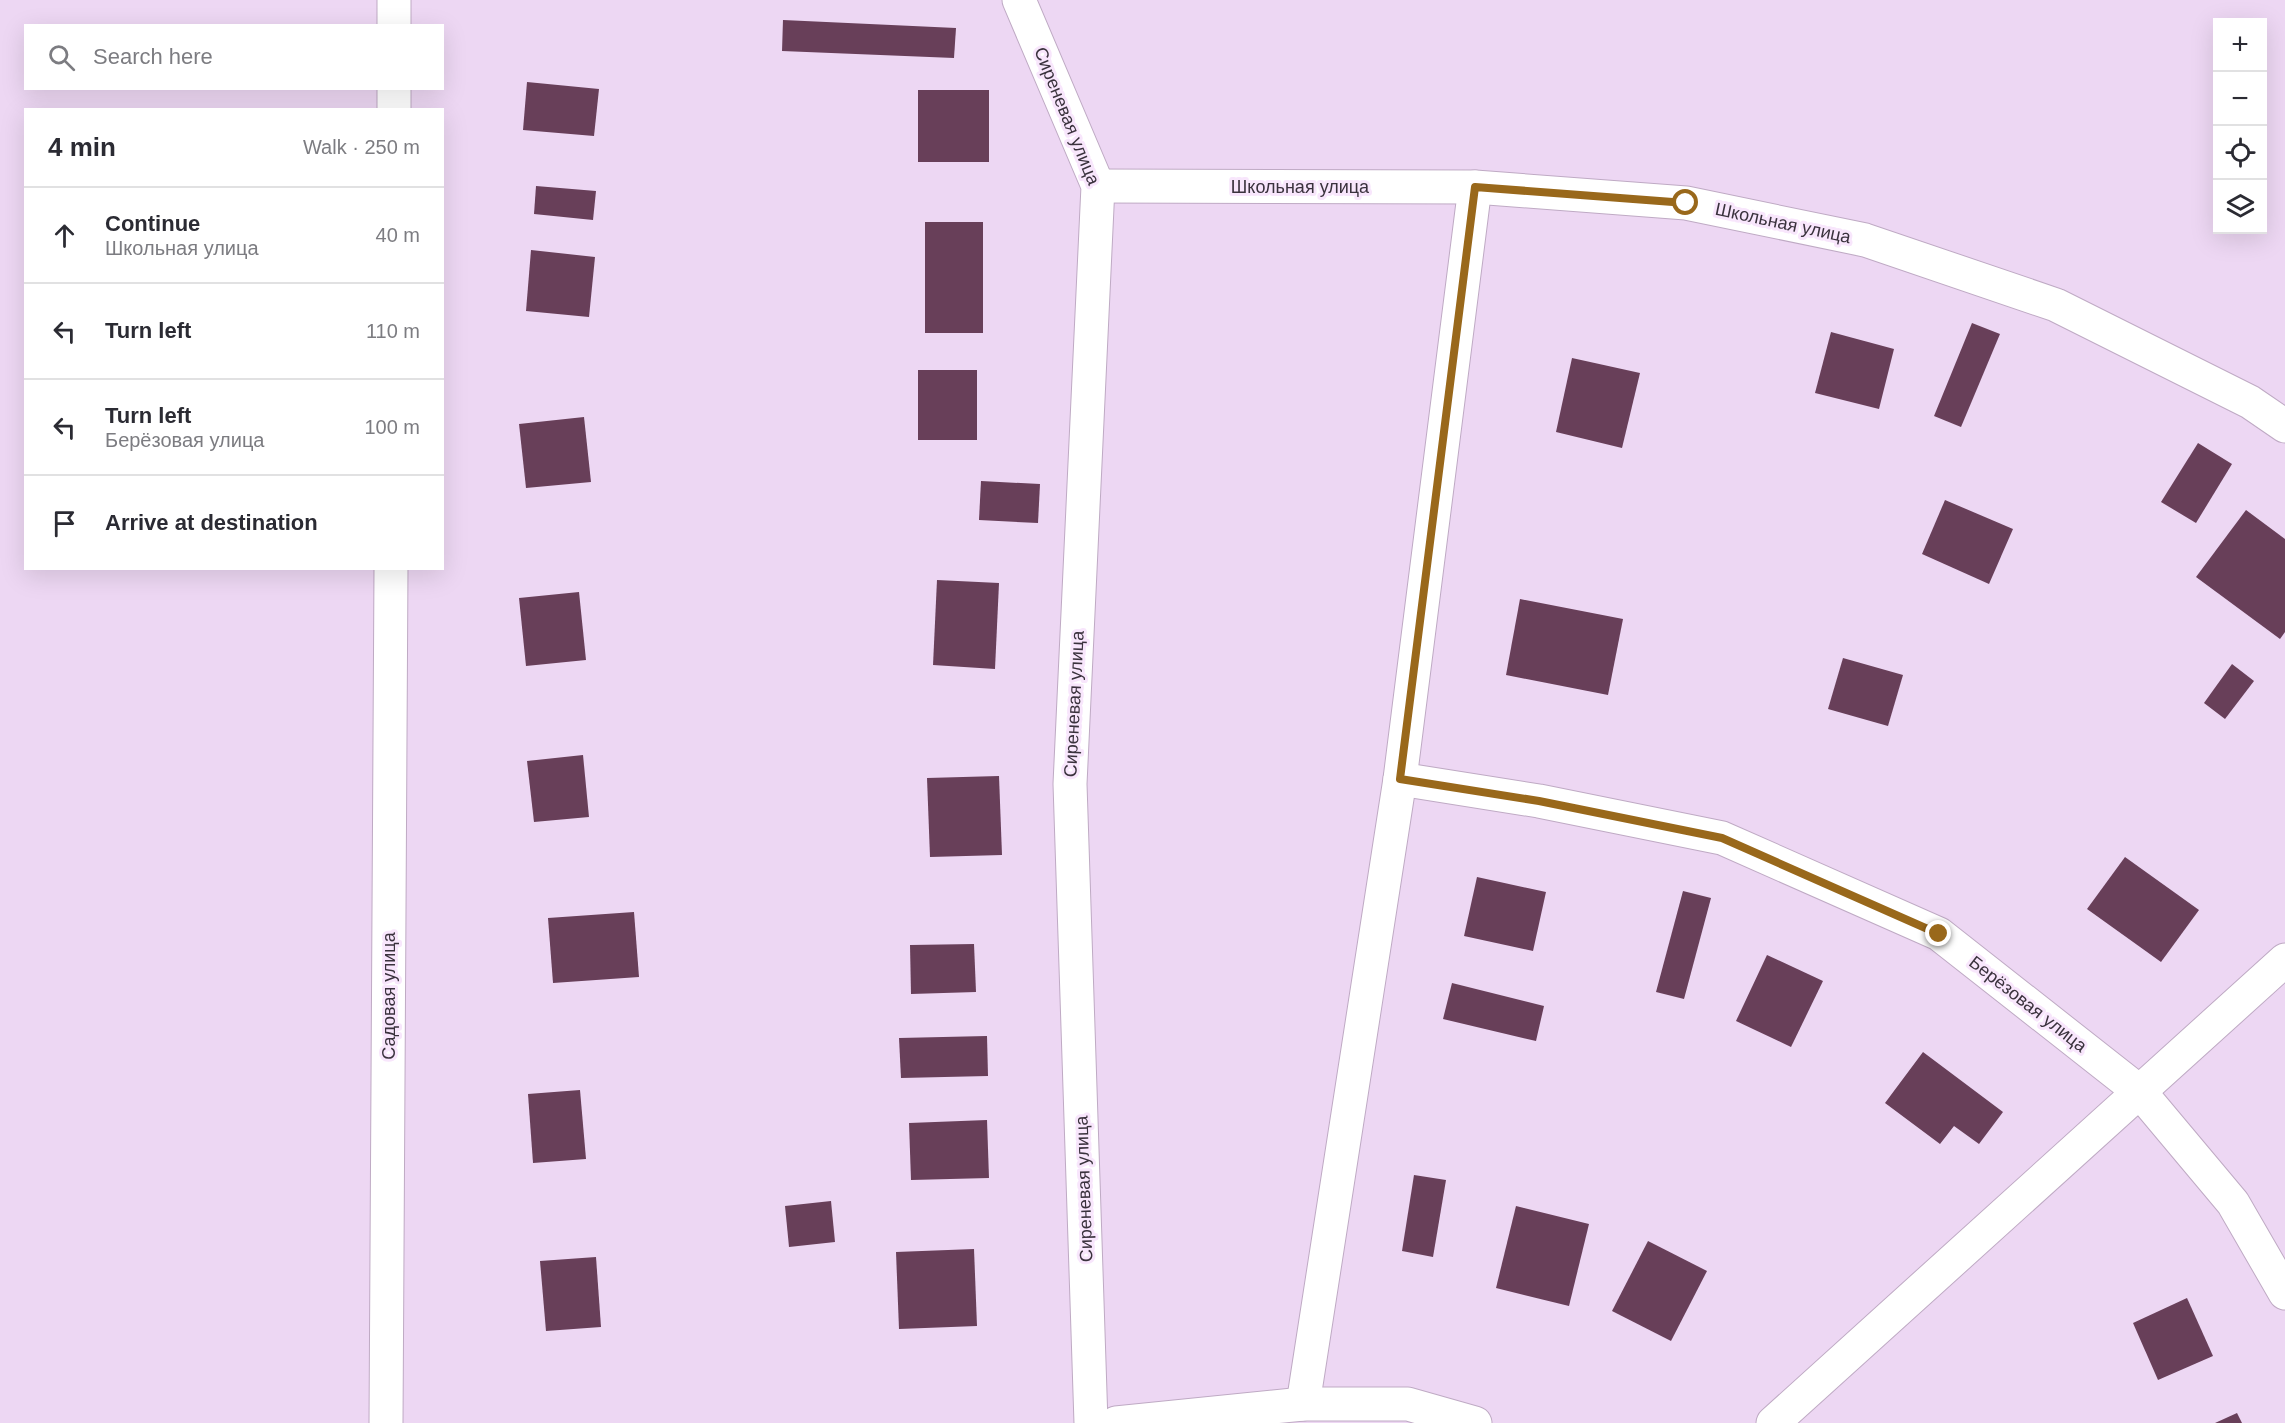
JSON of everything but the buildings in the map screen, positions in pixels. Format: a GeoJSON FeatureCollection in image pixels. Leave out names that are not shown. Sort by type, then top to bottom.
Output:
{"type":"FeatureCollection","features":[{"type":"Feature","properties":{"kind":"street"},"geometry":{"type":"LineString","coordinates":[[394,0],[394,24]]}},
{"type":"Feature","properties":{"kind":"street","name":"Сиреневая улица"},"geometry":{"type":"LineString","coordinates":[[1019,0],[1098,186],[1070,784],[1092,1423]]}},
{"type":"Feature","properties":{"kind":"street"},"geometry":{"type":"LineString","coordinates":[[394,90],[394,108]]}},
{"type":"Feature","properties":{"kind":"street","name":"Школьная улица"},"geometry":{"type":"LineString","coordinates":[[1098,186],[1475,187],[1686,203],[1865,240],[2056,305],[2250,402],[2285,426]]}},
{"type":"Feature","properties":{"kind":"street"},"geometry":{"type":"LineString","coordinates":[[1303,1404],[1400,779],[1475,187]]}},
{"type":"Feature","properties":{"kind":"street","name":"Садовая улица"},"geometry":{"type":"LineString","coordinates":[[386,1423],[391,570]]}},
{"type":"Feature","properties":{"kind":"street","name":"Берёзовая улица"},"geometry":{"type":"LineString","coordinates":[[1400,779],[1539,801],[1722,838],[1939,934],[2140,1092],[2233,1203],[2285,1293]]}},
{"type":"Feature","properties":{"kind":"street"},"geometry":{"type":"LineString","coordinates":[[1773,1423],[2285,960]]}},
{"type":"Feature","properties":{"kind":"street"},"geometry":{"type":"LineString","coordinates":[[1116,1423],[1303,1404],[1408,1404],[1475,1423]]}},
{"type":"Feature","properties":{"kind":"route"},"geometry":{"type":"LineString","coordinates":[[1686,203],[1475,187],[1400,779],[1539,801],[1722,838],[1939,934]]}}]}
